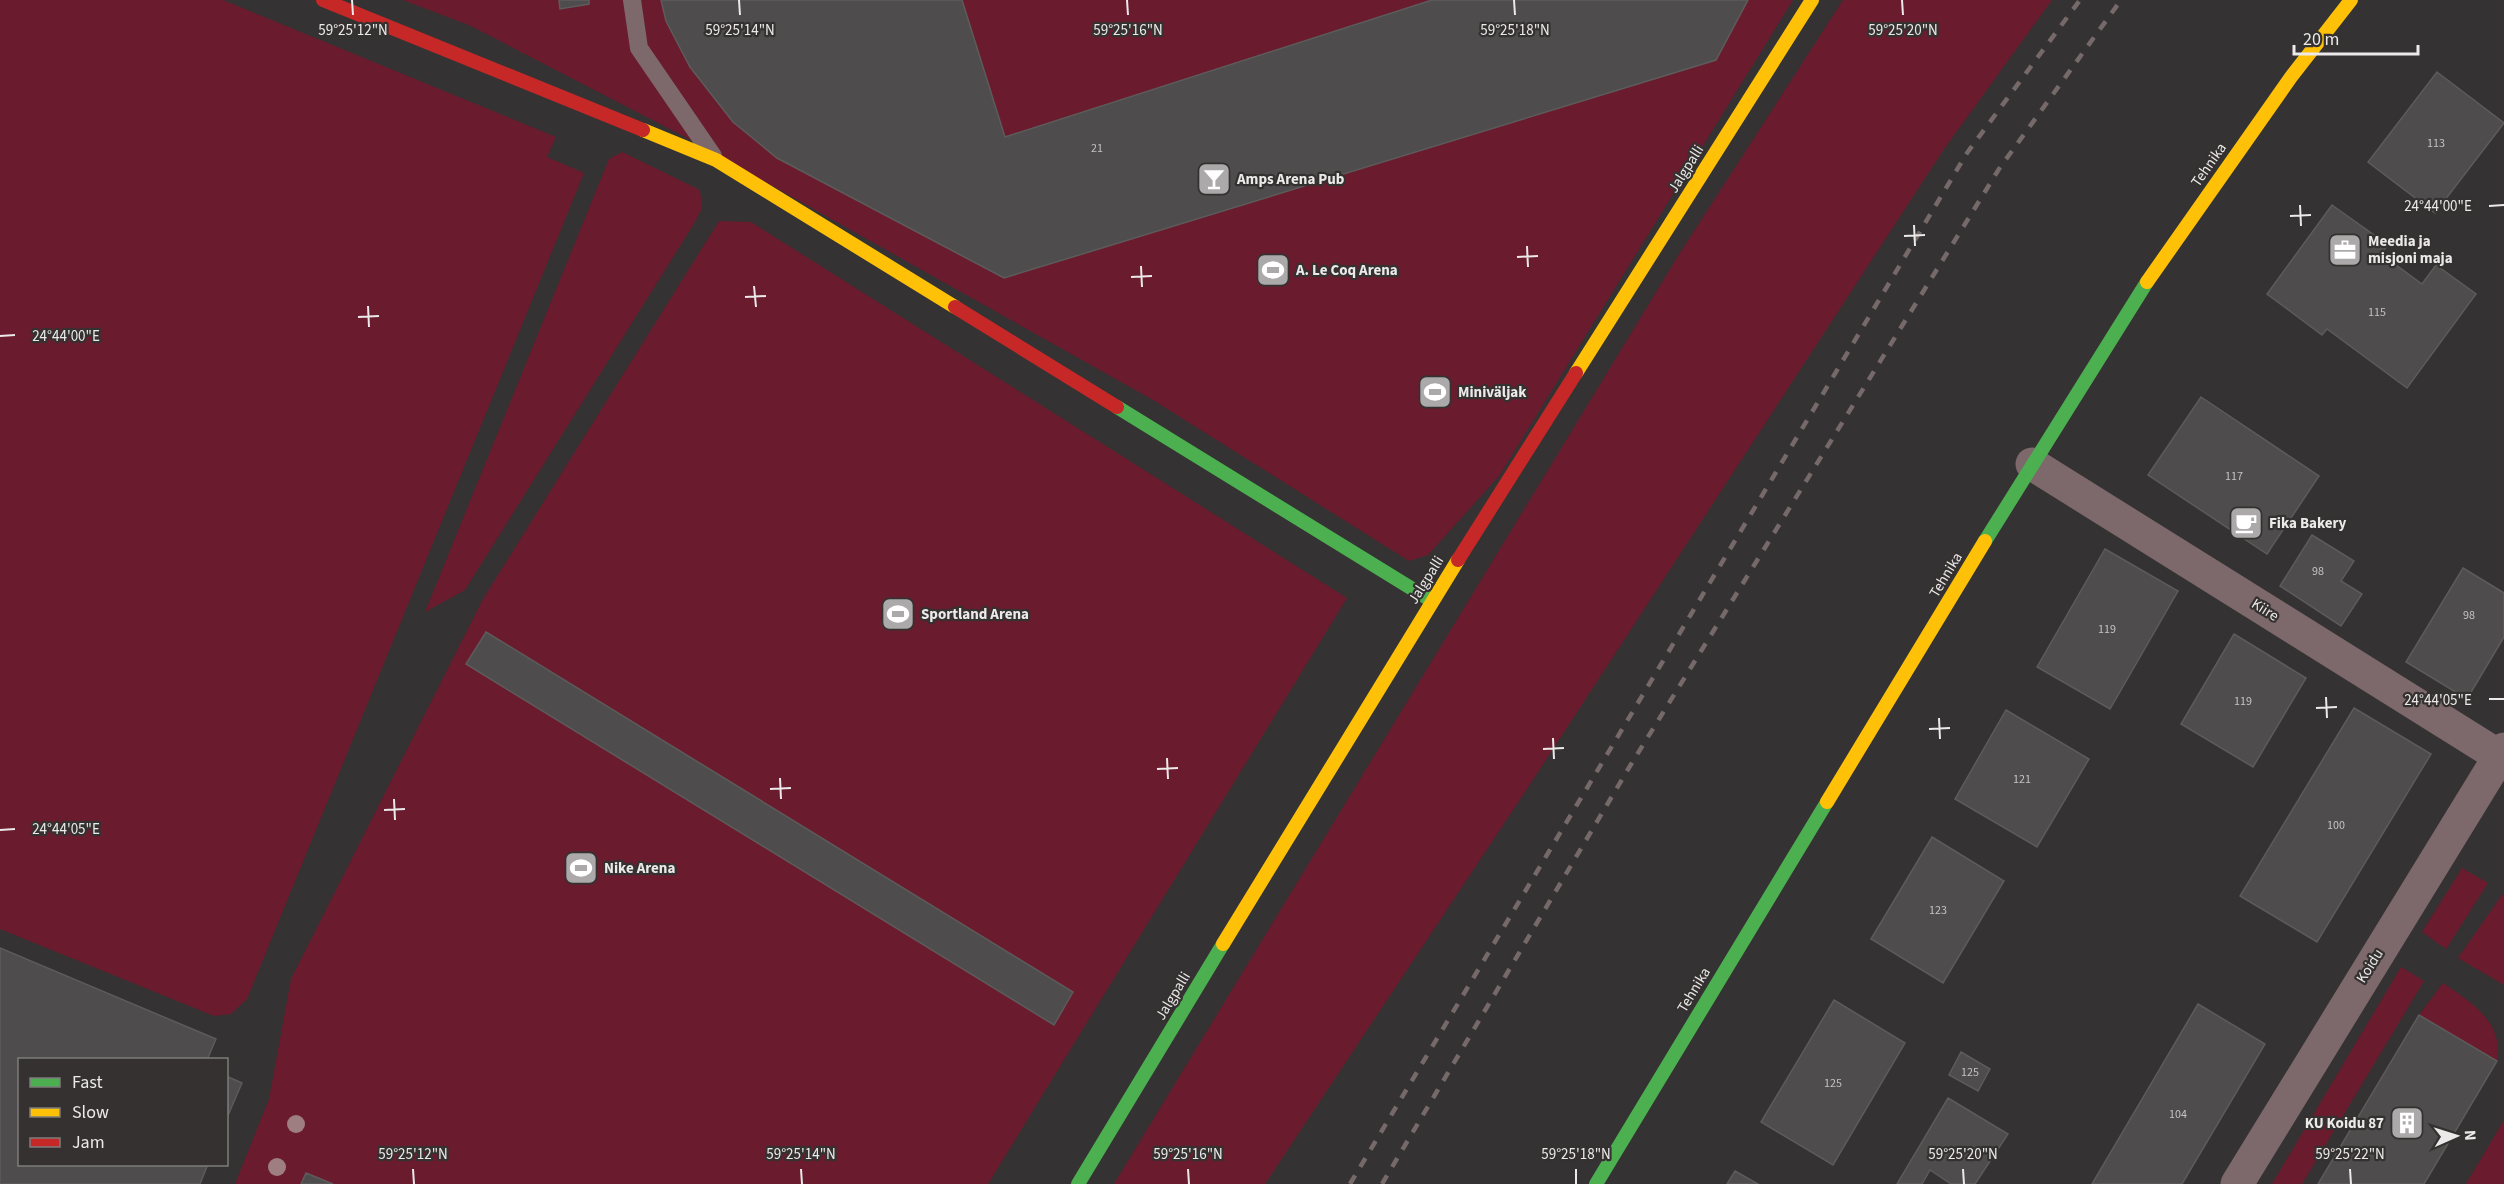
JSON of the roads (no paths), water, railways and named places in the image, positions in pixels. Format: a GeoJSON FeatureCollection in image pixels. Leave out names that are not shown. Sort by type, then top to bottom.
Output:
{"type":"FeatureCollection","features":[{"type":"Feature","properties":{"kind":"street"},"geometry":{"type":"LineString","coordinates":[[323,0],[716,160],[1432,601]]}},
{"type":"Feature","properties":{"kind":"street","name":"Jalgpalli"},"geometry":{"type":"LineString","coordinates":[[1078,1184],[1432,601],[1812,0]]}},
{"type":"Feature","properties":{"kind":"street","name":"Tehnika"},"geometry":{"type":"LineString","coordinates":[[1596,1184],[2032,464],[2150,278],[2291,77],[2351,0]]}},
{"type":"Feature","properties":{"kind":"street","name":"Kiire"},"geometry":{"type":"LineString","coordinates":[[2032,464],[2501,752]]}},
{"type":"Feature","properties":{"kind":"street","name":"Koidu"},"geometry":{"type":"LineString","coordinates":[[2237,1184],[2501,752]]}},
{"type":"Feature","properties":{"kind":"lane"},"geometry":{"type":"LineString","coordinates":[[632,0],[639,48],[716,160]]}},
{"type":"Feature","properties":{"kind":"railway"},"geometry":{"type":"LineString","coordinates":[[1350,1184],[1967,153],[2080,0]]}},
{"type":"Feature","properties":{"kind":"railway"},"geometry":{"type":"LineString","coordinates":[[1382,1184],[1630,766],[1999,169],[2121,0]]}},
{"type":"Feature","properties":{"kind":"place","name":"Amps Arena Pub"},"geometry":{"type":"Point","coordinates":[1214,179]}},
{"type":"Feature","properties":{"kind":"place","name":"Meedia ja misjoni maja"},"geometry":{"type":"Point","coordinates":[2345,250]}},
{"type":"Feature","properties":{"kind":"place","name":"A. Le Coq Arena"},"geometry":{"type":"Point","coordinates":[1273,270]}},
{"type":"Feature","properties":{"kind":"place","name":"Miniväljak"},"geometry":{"type":"Point","coordinates":[1435,392]}},
{"type":"Feature","properties":{"kind":"place","name":"Fika Bakery"},"geometry":{"type":"Point","coordinates":[2246,523]}},
{"type":"Feature","properties":{"kind":"place","name":"Sportland Arena"},"geometry":{"type":"Point","coordinates":[898,614]}},
{"type":"Feature","properties":{"kind":"place","name":"Nike Arena"},"geometry":{"type":"Point","coordinates":[581,868]}},
{"type":"Feature","properties":{"kind":"place","name":"KU Koidu 87"},"geometry":{"type":"Point","coordinates":[2407,1123]}}]}
